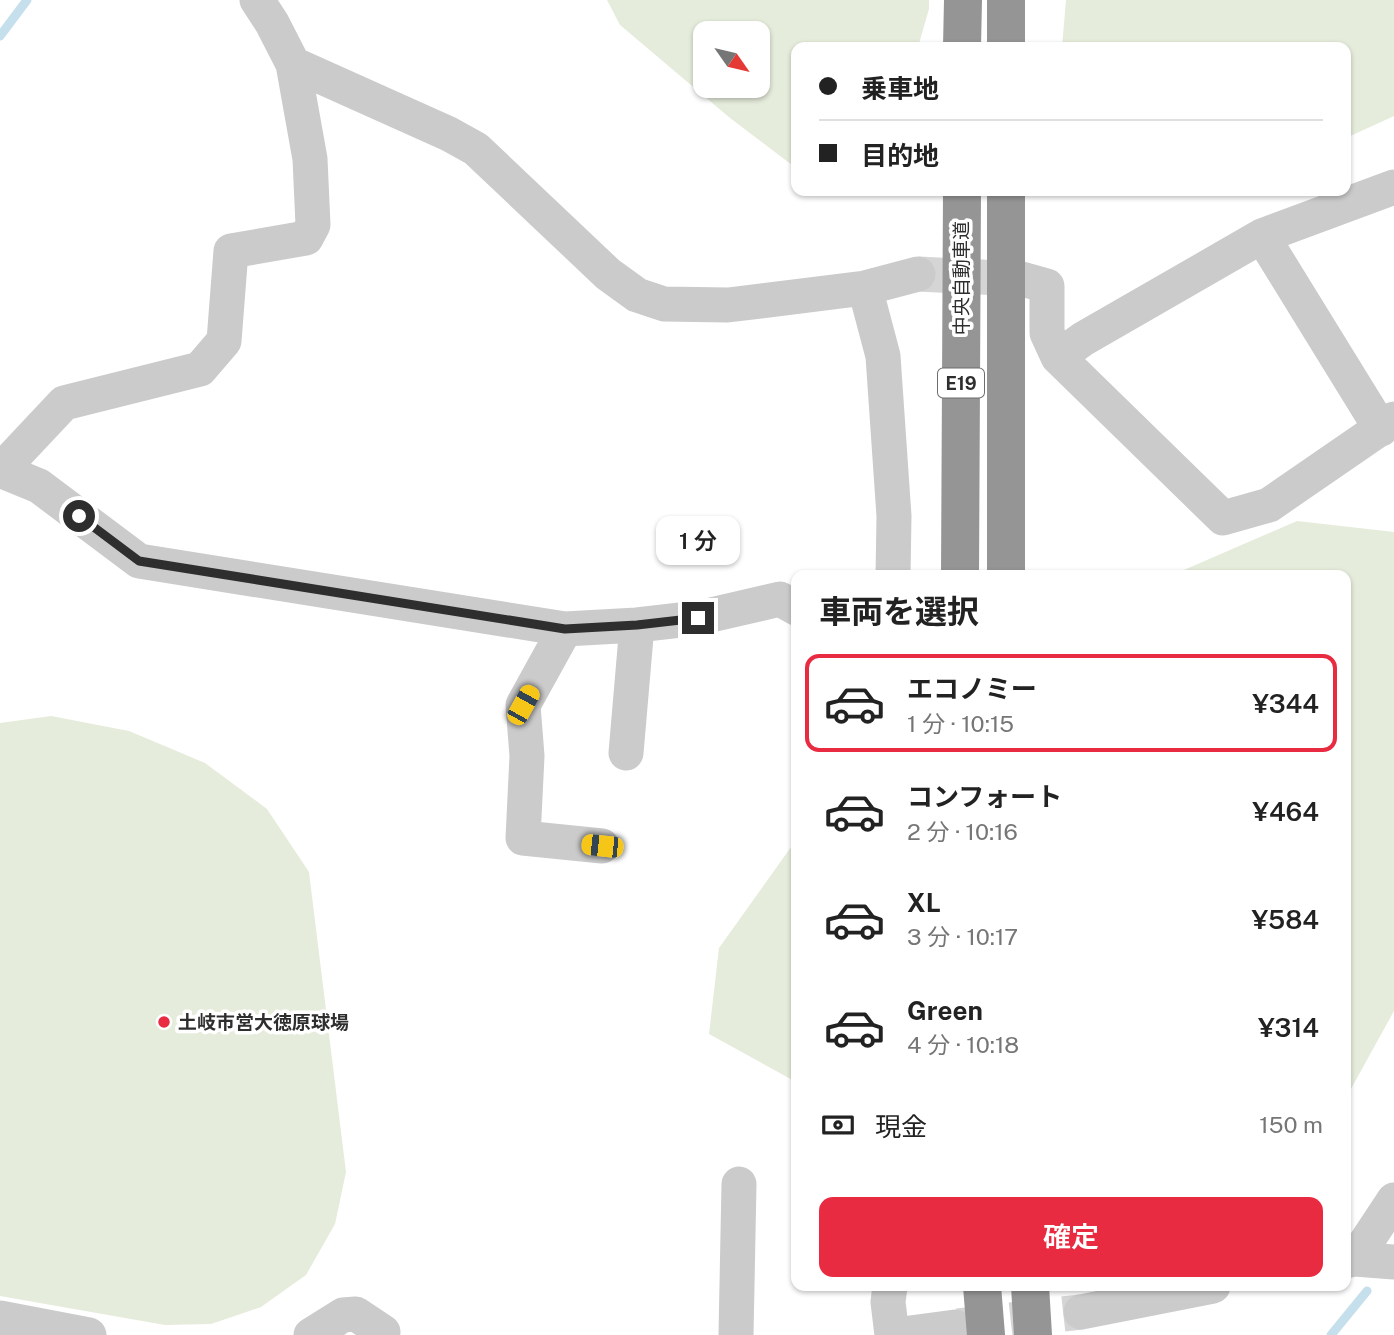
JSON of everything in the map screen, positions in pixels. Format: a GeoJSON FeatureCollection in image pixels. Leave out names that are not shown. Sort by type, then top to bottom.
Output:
{"type":"FeatureCollection","features":[{"type":"Feature","properties":{"kind":"highway"},"geometry":{"type":"LineString","coordinates":[[962,42],[963,0]]}},
{"type":"Feature","properties":{"kind":"highway"},"geometry":{"type":"LineString","coordinates":[[1006,0],[1006,42]]}},
{"type":"Feature","properties":{"kind":"highway","name":"中央自動車道"},"geometry":{"type":"LineString","coordinates":[[960,570],[962,196]]}},
{"type":"Feature","properties":{"kind":"highway","name":"E19"},"geometry":{"type":"LineString","coordinates":[[1006,196],[1006,570]]}},
{"type":"Feature","properties":{"kind":"highway"},"geometry":{"type":"LineString","coordinates":[[970,1331],[981,1291]]}},
{"type":"Feature","properties":{"kind":"highway"},"geometry":{"type":"LineString","coordinates":[[1030,1291],[1033,1335]]}},
{"type":"Feature","properties":{"kind":"street"},"geometry":{"type":"LineString","coordinates":[[257,0],[293,64],[310,159],[313,225],[306,238],[231,251],[224,341],[200,369],[64,403],[0,470],[39,486],[139,561],[565,629],[698,618],[780,598],[791,605]]}},
{"type":"Feature","properties":{"kind":"street"},"geometry":{"type":"LineString","coordinates":[[293,64],[449,134],[476,149],[608,274],[638,295],[664,304],[728,305],[865,288],[918,274]]}},
{"type":"Feature","properties":{"kind":"street"},"geometry":{"type":"LineString","coordinates":[[1058,357],[1262,236],[1394,187]]}},
{"type":"Feature","properties":{"kind":"street"},"geometry":{"type":"LineString","coordinates":[[1022,279],[1047,286],[1048,333],[1058,357],[1223,519],[1269,505],[1387,424],[1262,236]]}},
{"type":"Feature","properties":{"kind":"street"},"geometry":{"type":"LineString","coordinates":[[865,288],[883,356],[894,516],[893,570]]}},
{"type":"Feature","properties":{"kind":"street"},"geometry":{"type":"LineString","coordinates":[[626,753],[637,625]]}},
{"type":"Feature","properties":{"kind":"street"},"geometry":{"type":"LineString","coordinates":[[565,629],[523,705],[527,756],[523,838],[602,846]]}},
{"type":"Feature","properties":{"kind":"street"},"geometry":{"type":"LineString","coordinates":[[736,1335],[739,1184]]}},
{"type":"Feature","properties":{"kind":"street"},"geometry":{"type":"LineString","coordinates":[[1351,1259],[1394,1200]]}},
{"type":"Feature","properties":{"kind":"street"},"geometry":{"type":"LineString","coordinates":[[1351,1260],[1394,1262]]}},
{"type":"Feature","properties":{"kind":"street"},"geometry":{"type":"LineString","coordinates":[[889,1291],[888,1302],[893,1335],[970,1331]]}},
{"type":"Feature","properties":{"kind":"street"},"geometry":{"type":"LineString","coordinates":[[1081,1312],[1188,1291]]}},
{"type":"Feature","properties":{"kind":"street"},"geometry":{"type":"LineString","coordinates":[[311,1335],[343,1315],[356,1314],[383,1332],[382,1335]]}},
{"type":"Feature","properties":{"kind":"street"},"geometry":{"type":"LineString","coordinates":[[0,1318],[89,1335]]}},
{"type":"Feature","properties":{"kind":"green space"},"geometry":{"type":"Polygon","coordinates":[[[607,0],[929,0],[919,42],[791,42],[791,164],[706,98],[770,98],[770,21],[693,21],[693,87],[620,25],[607,0]]]}},
{"type":"Feature","properties":{"kind":"green space"},"geometry":{"type":"Polygon","coordinates":[[[1066,0],[1394,0],[1394,116],[1351,136],[1351,42],[1062,42],[1066,0]]]}},
{"type":"Feature","properties":{"kind":"green space"},"geometry":{"type":"Polygon","coordinates":[[[1297,521],[1394,532],[1394,1011],[1351,1089],[1351,570],[1184,570],[1297,521]]]}},
{"type":"Feature","properties":{"kind":"green space","name":"土岐市営大徳原球場"},"geometry":{"type":"Polygon","coordinates":[[[51,716],[129,731],[205,763],[267,809],[309,872],[346,1172],[335,1224],[306,1275],[261,1307],[211,1324],[165,1325],[0,1296],[0,723],[51,716]]]}},
{"type":"Feature","properties":{"kind":"green space"},"geometry":{"type":"Polygon","coordinates":[[[791,847],[791,1079],[709,1034],[719,948],[791,847]]]}},
{"type":"Feature","properties":{"kind":"waterway"},"geometry":{"type":"LineString","coordinates":[[0,36],[27,0]]}},
{"type":"Feature","properties":{"kind":"waterway"},"geometry":{"type":"LineString","coordinates":[[1331,1335],[1367,1291]]}},
{"type":"Feature","properties":{"kind":"tunnel"},"geometry":{"type":"LineString","coordinates":[[918,274],[1022,279]]}},
{"type":"Feature","properties":{"kind":"tunnel"},"geometry":{"type":"LineString","coordinates":[[958,1326],[1081,1312]]}},
{"type":"Feature","properties":{"kind":"place","name":"土岐市営大徳原球場"},"geometry":{"type":"Point","coordinates":[164,1022]}},
{"type":"Feature","properties":{"kind":"route"},"geometry":{"type":"LineString","coordinates":[[79,516],[139,561],[565,629],[698,618]]}}]}
